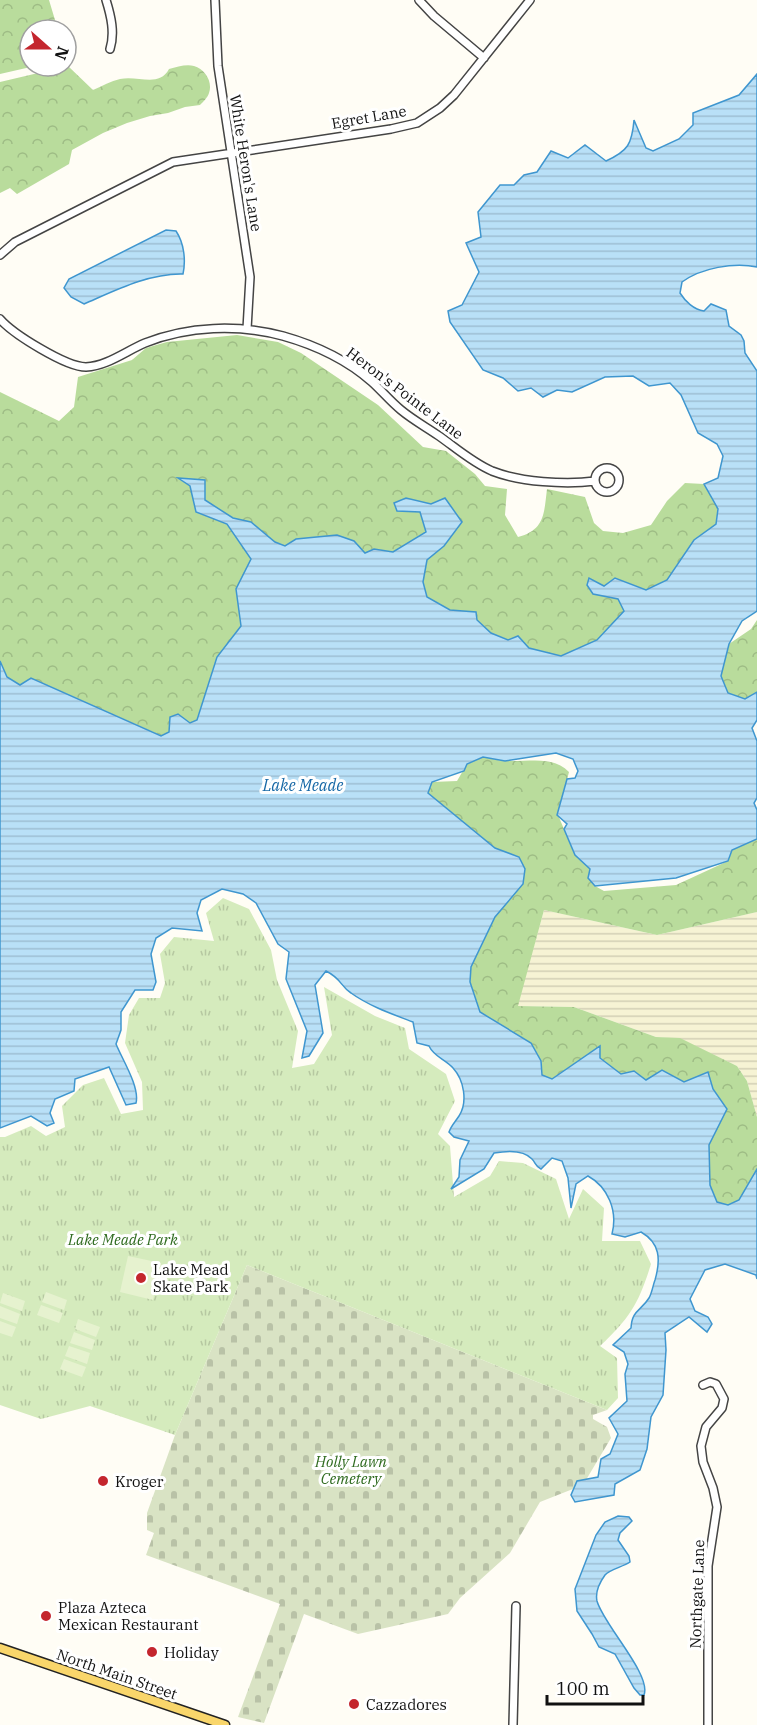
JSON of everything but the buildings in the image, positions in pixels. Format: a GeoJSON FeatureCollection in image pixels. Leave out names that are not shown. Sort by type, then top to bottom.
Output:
{"type":"FeatureCollection","features":[{"type":"Feature","properties":{"kind":"main road","name":"North Main Street"},"geometry":{"type":"LineString","coordinates":[[0,1648],[225,1725]]}},
{"type":"Feature","properties":{"kind":"street"},"geometry":{"type":"LineString","coordinates":[[106,0],[111,16],[113,41],[110,49]]}},
{"type":"Feature","properties":{"kind":"street","name":"White Heron's Lane"},"geometry":{"type":"LineString","coordinates":[[215,0],[218,66],[250,277],[247,329]]}},
{"type":"Feature","properties":{"kind":"street"},"geometry":{"type":"LineString","coordinates":[[419,0],[434,16],[484,58]]}},
{"type":"Feature","properties":{"kind":"street","name":"Egret Lane"},"geometry":{"type":"LineString","coordinates":[[231,152],[391,129],[417,123],[434,114],[447,102],[530,0]]}},
{"type":"Feature","properties":{"kind":"street"},"geometry":{"type":"LineString","coordinates":[[0,255],[15,242],[162,166],[182,160],[231,152]]}},
{"type":"Feature","properties":{"kind":"street","name":"Heron's Pointe Lane"},"geometry":{"type":"LineString","coordinates":[[0,319],[13,331],[59,359],[84,367],[99,364],[142,344],[176,334],[209,330],[247,329],[302,342],[345,363],[371,381],[402,411],[491,471],[561,483],[595,481]]}},
{"type":"Feature","properties":{"kind":"street","name":"Northgate Lane"},"geometry":{"type":"LineString","coordinates":[[703,1385],[710,1382],[716,1384],[724,1399],[722,1408],[706,1427],[701,1446],[703,1462],[713,1488],[717,1507],[708,1566],[708,1725]]}},
{"type":"Feature","properties":{"kind":"street"},"geometry":{"type":"LineString","coordinates":[[513,1725],[516,1606]]}},
{"type":"Feature","properties":{"kind":"shaded area"},"geometry":{"type":"Polygon","coordinates":[[[544,910],[657,935],[757,912],[757,1117],[747,1081],[737,1066],[680,1039],[656,1037],[574,1007],[517,1006],[544,910]]]}},
{"type":"Feature","properties":{"kind":"green space"},"geometry":{"type":"Polygon","coordinates":[[[0,0],[49,0],[54,18],[18,18],[18,70],[0,74],[0,0]]]}},
{"type":"Feature","properties":{"kind":"green space"},"geometry":{"type":"Polygon","coordinates":[[[191,65],[205,73],[210,89],[208,96],[200,105],[150,116],[103,133],[72,150],[69,164],[17,194],[10,188],[0,193],[0,82],[18,78],[78,78],[78,76],[93,90],[120,79],[160,78],[169,69],[191,65]]]}},
{"type":"Feature","properties":{"kind":"green space"},"geometry":{"type":"Polygon","coordinates":[[[237,335],[278,342],[301,353],[378,405],[423,447],[446,451],[475,474],[485,486],[507,489],[505,515],[518,537],[534,530],[538,525],[544,513],[547,489],[585,497],[594,523],[603,531],[623,533],[651,525],[667,501],[685,483],[704,484],[718,509],[716,524],[694,540],[667,581],[646,590],[615,578],[593,594],[618,599],[624,611],[597,640],[561,656],[529,648],[518,636],[509,640],[491,633],[477,620],[476,612],[450,610],[427,597],[423,582],[427,560],[444,546],[431,504],[406,498],[394,503],[397,511],[420,512],[426,532],[393,552],[375,549],[365,553],[354,541],[285,546],[275,542],[251,522],[233,519],[205,500],[204,480],[179,479],[190,486],[196,512],[227,524],[251,559],[236,589],[241,626],[217,657],[197,720],[190,723],[177,714],[170,718],[169,733],[162,736],[31,678],[20,685],[7,677],[0,661],[0,392],[59,421],[74,407],[78,377],[132,360],[146,348],[167,342],[237,335]]]}},
{"type":"Feature","properties":{"kind":"green space"},"geometry":{"type":"Polygon","coordinates":[[[757,620],[757,692],[745,699],[728,693],[721,676],[729,644],[751,629],[757,620]]]}},
{"type":"Feature","properties":{"kind":"green space"},"geometry":{"type":"Polygon","coordinates":[[[483,757],[504,761],[548,761],[569,772],[558,815],[575,855],[590,869],[595,886],[604,891],[676,885],[728,861],[732,850],[757,839],[757,912],[657,935],[544,910],[518,1006],[574,1007],[656,1037],[680,1038],[737,1066],[747,1081],[757,1117],[757,1169],[739,1200],[728,1206],[717,1202],[710,1185],[709,1145],[727,1109],[713,1089],[684,1082],[662,1070],[646,1080],[621,1074],[600,1058],[600,1047],[552,1079],[542,1075],[541,1061],[531,1043],[480,1012],[470,982],[471,967],[495,917],[523,884],[519,857],[495,848],[428,793],[432,782],[457,781],[467,764],[483,757]]]}},
{"type":"Feature","properties":{"kind":"green space","name":"Lake Meade Park"},"geometry":{"type":"Polygon","coordinates":[[[223,898],[249,909],[271,950],[277,980],[298,1031],[292,1068],[314,1064],[332,1035],[324,987],[375,1016],[405,1028],[409,1049],[446,1074],[455,1101],[438,1134],[450,1146],[454,1197],[490,1176],[499,1161],[523,1163],[556,1179],[569,1219],[583,1189],[604,1208],[602,1241],[640,1241],[651,1264],[638,1300],[619,1327],[600,1346],[617,1358],[618,1398],[607,1410],[247,1265],[175,1435],[90,1406],[41,1419],[0,1405],[0,1137],[31,1126],[46,1136],[65,1127],[62,1106],[83,1085],[104,1078],[121,1114],[143,1110],[142,1082],[125,1043],[129,1015],[139,998],[160,998],[165,983],[160,954],[174,937],[214,941],[206,913],[223,898]]]}},
{"type":"Feature","properties":{"kind":"green space","name":"Lake Mead Skate Park"},"geometry":{"type":"Polygon","coordinates":[[[128,1256],[161,1263],[153,1300],[120,1292],[128,1256]]]}},
{"type":"Feature","properties":{"kind":"green space","name":"Holly Lawn Cemetery"},"geometry":{"type":"Polygon","coordinates":[[[247,1265],[607,1410],[593,1415],[593,1419],[607,1427],[611,1438],[583,1485],[540,1502],[510,1553],[460,1598],[448,1614],[358,1634],[304,1614],[264,1723],[238,1717],[280,1604],[146,1555],[154,1533],[147,1530],[147,1513],[175,1435],[247,1265]]]}},
{"type":"Feature","properties":{"kind":"green space"},"geometry":{"type":"Polygon","coordinates":[[[46,1292],[67,1300],[64,1310],[42,1302],[46,1292]]]}},
{"type":"Feature","properties":{"kind":"green space"},"geometry":{"type":"Polygon","coordinates":[[[3,1293],[25,1301],[22,1311],[0,1303],[3,1293]]]}},
{"type":"Feature","properties":{"kind":"green space"},"geometry":{"type":"Polygon","coordinates":[[[41,1305],[63,1313],[59,1323],[37,1315],[41,1305]]]}},
{"type":"Feature","properties":{"kind":"green space"},"geometry":{"type":"Polygon","coordinates":[[[0,1306],[20,1314],[17,1324],[0,1318],[0,1306]]]}},
{"type":"Feature","properties":{"kind":"green space"},"geometry":{"type":"Polygon","coordinates":[[[78,1319],[100,1327],[96,1337],[75,1329],[78,1319]]]}},
{"type":"Feature","properties":{"kind":"green space"},"geometry":{"type":"Polygon","coordinates":[[[0,1321],[16,1327],[12,1337],[0,1333],[0,1321]]]}},
{"type":"Feature","properties":{"kind":"green space"},"geometry":{"type":"Polygon","coordinates":[[[74,1332],[95,1340],[92,1350],[70,1343],[74,1332]]]}},
{"type":"Feature","properties":{"kind":"green space"},"geometry":{"type":"Polygon","coordinates":[[[69,1346],[90,1353],[87,1364],[65,1356],[69,1346]]]}},
{"type":"Feature","properties":{"kind":"green space"},"geometry":{"type":"Polygon","coordinates":[[[64,1359],[86,1367],[82,1377],[60,1369],[64,1359]]]}},
{"type":"Feature","properties":{"kind":"water","name":"Lake Meade"},"geometry":{"type":"Polygon","coordinates":[[[757,74],[757,267],[738,265],[718,267],[698,273],[682,282],[680,293],[690,305],[697,309],[704,311],[711,304],[726,310],[729,326],[741,335],[745,353],[757,371],[757,611],[742,621],[729,644],[721,676],[728,693],[745,699],[757,692],[757,720],[752,728],[757,741],[757,798],[754,803],[757,810],[757,839],[732,850],[728,861],[676,878],[595,886],[588,878],[590,869],[575,855],[564,829],[567,824],[557,815],[567,779],[575,778],[578,771],[573,759],[556,753],[505,761],[483,757],[467,764],[464,771],[432,782],[428,793],[495,848],[519,857],[525,869],[523,884],[495,917],[471,967],[470,982],[480,1012],[531,1043],[541,1061],[542,1075],[552,1079],[600,1046],[600,1058],[621,1074],[634,1071],[646,1080],[662,1070],[684,1082],[708,1072],[713,1089],[727,1109],[709,1145],[710,1185],[717,1202],[728,1205],[739,1200],[757,1169],[757,1279],[756,1275],[725,1264],[705,1270],[690,1299],[695,1311],[708,1317],[712,1324],[707,1332],[689,1317],[665,1333],[663,1395],[651,1417],[647,1449],[640,1470],[615,1484],[614,1495],[575,1502],[571,1495],[577,1481],[598,1477],[601,1459],[610,1454],[618,1434],[609,1418],[627,1401],[625,1374],[628,1364],[624,1352],[613,1345],[631,1328],[635,1314],[650,1296],[658,1265],[655,1246],[641,1232],[625,1237],[612,1234],[614,1217],[610,1200],[601,1186],[588,1176],[576,1184],[571,1208],[568,1178],[562,1161],[552,1158],[541,1169],[532,1159],[519,1152],[494,1153],[484,1169],[451,1189],[459,1177],[460,1160],[469,1141],[454,1137],[449,1132],[462,1110],[464,1098],[464,1091],[457,1073],[429,1046],[417,1043],[413,1022],[358,998],[326,971],[315,985],[323,1033],[309,1056],[302,1058],[307,1031],[286,979],[289,952],[278,944],[256,903],[243,894],[222,889],[201,900],[197,913],[202,931],[172,928],[156,938],[151,954],[156,982],[153,990],[135,990],[121,1012],[121,1030],[116,1044],[133,1081],[137,1096],[136,1103],[126,1105],[109,1067],[75,1079],[74,1091],[55,1099],[50,1113],[54,1123],[47,1126],[31,1116],[0,1128],[0,661],[7,677],[20,685],[31,678],[161,736],[169,732],[170,717],[178,714],[190,723],[197,720],[217,657],[241,626],[236,589],[251,559],[227,524],[196,512],[190,486],[178,478],[205,480],[205,500],[233,518],[251,522],[275,542],[285,546],[296,539],[337,535],[354,541],[365,553],[374,549],[393,552],[426,532],[420,512],[397,511],[394,503],[406,498],[431,504],[445,498],[462,522],[444,546],[427,560],[423,582],[427,597],[450,610],[476,612],[477,620],[491,633],[508,640],[518,636],[529,648],[561,656],[597,640],[624,611],[618,599],[593,594],[587,585],[589,578],[604,586],[615,578],[646,590],[667,580],[694,540],[716,524],[718,509],[704,484],[718,478],[723,456],[717,444],[698,433],[681,395],[670,383],[649,386],[633,376],[605,377],[572,392],[557,390],[543,397],[531,388],[518,391],[503,378],[483,370],[450,322],[448,311],[462,305],[479,272],[466,243],[481,237],[478,212],[500,185],[514,185],[524,175],[537,172],[551,151],[568,158],[585,145],[606,161],[628,146],[634,120],[646,148],[653,151],[679,139],[693,125],[693,113],[739,95],[757,74]]]}},
{"type":"Feature","properties":{"kind":"water"},"geometry":{"type":"Polygon","coordinates":[[[166,230],[176,231],[183,246],[183,274],[157,276],[84,304],[71,297],[64,288],[69,279],[166,230]]]}},
{"type":"Feature","properties":{"kind":"water"},"geometry":{"type":"Polygon","coordinates":[[[618,1516],[629,1517],[632,1521],[620,1533],[618,1540],[629,1556],[630,1562],[605,1575],[598,1587],[597,1601],[641,1675],[645,1686],[644,1695],[640,1695],[634,1688],[615,1654],[599,1647],[577,1611],[575,1589],[596,1535],[605,1522],[618,1516]]]}},
{"type":"Feature","properties":{"kind":"place","name":"Lake Mead Skate Park"},"geometry":{"type":"Point","coordinates":[141,1278]}},
{"type":"Feature","properties":{"kind":"place","name":"Kroger"},"geometry":{"type":"Point","coordinates":[103,1481]}},
{"type":"Feature","properties":{"kind":"place","name":"Plaza Azteca Mexican Restaurant"},"geometry":{"type":"Point","coordinates":[46,1616]}},
{"type":"Feature","properties":{"kind":"place","name":"Holiday"},"geometry":{"type":"Point","coordinates":[152,1652]}},
{"type":"Feature","properties":{"kind":"place","name":"Cazzadores"},"geometry":{"type":"Point","coordinates":[354,1704]}}]}
